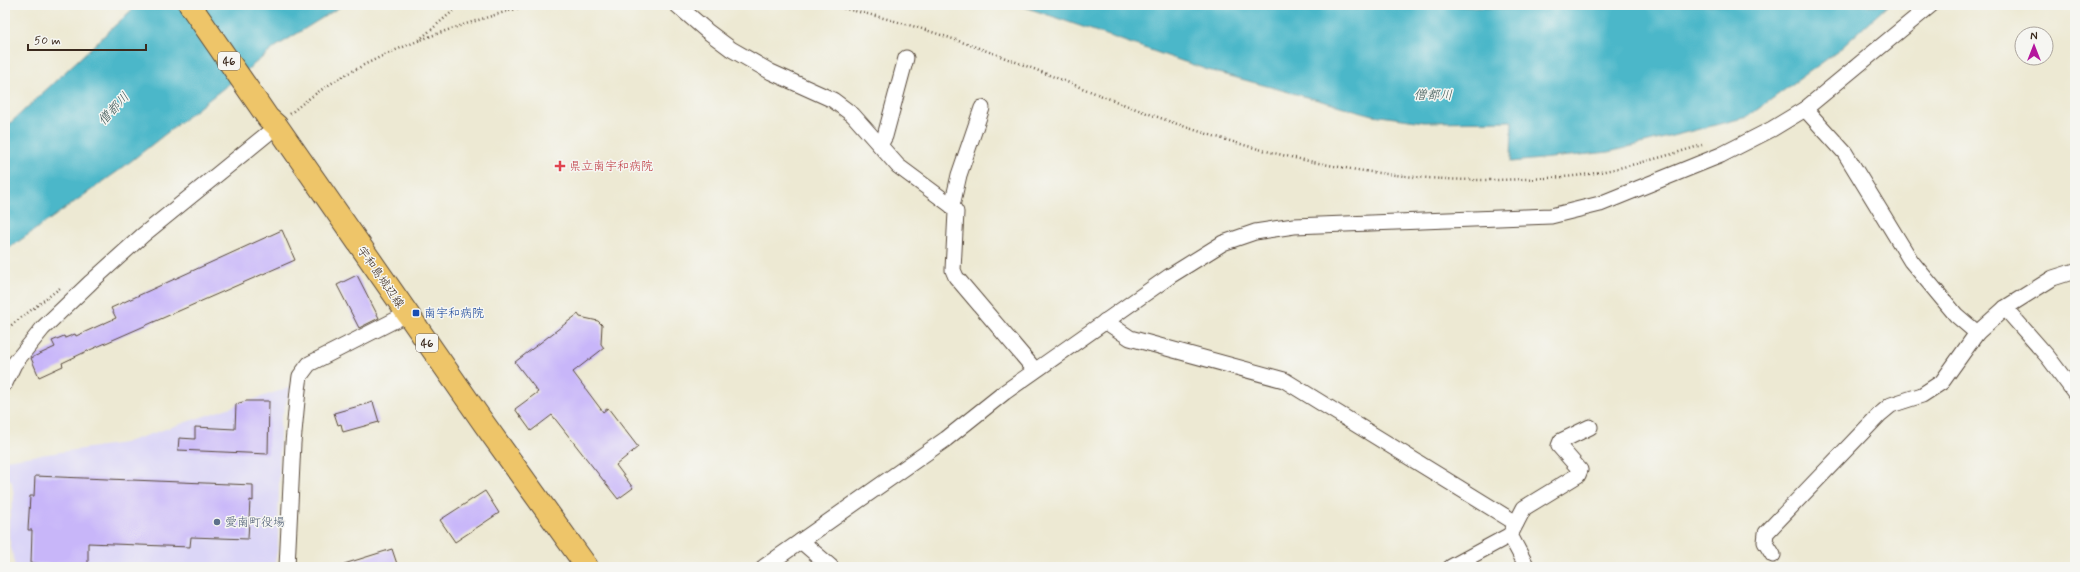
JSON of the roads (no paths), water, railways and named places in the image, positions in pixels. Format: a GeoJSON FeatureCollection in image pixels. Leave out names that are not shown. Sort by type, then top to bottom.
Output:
{"type":"FeatureCollection","features":[{"type":"Feature","properties":{"kind":"main road","name":"宇和島城辺線"},"geometry":{"type":"LineString","coordinates":[[190,5],[587,567]]}},
{"type":"Feature","properties":{"kind":"street"},"geometry":{"type":"LineString","coordinates":[[677,5],[707,31],[731,49],[771,72],[833,100],[853,115],[898,166],[952,206],[956,212],[953,270],[956,277],[1035,370]]}},
{"type":"Feature","properties":{"kind":"street"},"geometry":{"type":"LineString","coordinates":[[764,567],[946,439],[1035,370],[1170,276],[1223,243],[1255,232],[1294,226],[1551,216],[1600,204],[1667,178],[1765,133],[1805,109],[1931,5]]}},
{"type":"Feature","properties":{"kind":"street"},"geometry":{"type":"LineString","coordinates":[[880,145],[885,136],[906,58]]}},
{"type":"Feature","properties":{"kind":"street"},"geometry":{"type":"LineString","coordinates":[[952,206],[959,175],[982,108]]}},
{"type":"Feature","properties":{"kind":"street"},"geometry":{"type":"LineString","coordinates":[[1805,109],[1845,153],[1911,261],[1956,315],[1977,333]]}},
{"type":"Feature","properties":{"kind":"street"},"geometry":{"type":"LineString","coordinates":[[5,383],[14,364],[43,328],[143,235],[273,122]]}},
{"type":"Feature","properties":{"kind":"street"},"geometry":{"type":"LineString","coordinates":[[1773,554],[1765,542],[1766,533],[1879,415],[1891,406],[1922,395],[1942,382],[1977,333],[2005,308],[2053,278],[2075,271]]}},
{"type":"Feature","properties":{"kind":"street"},"geometry":{"type":"LineString","coordinates":[[2005,308],[2048,357],[2075,393]]}},
{"type":"Feature","properties":{"kind":"street"},"geometry":{"type":"LineString","coordinates":[[288,567],[293,443],[300,376],[309,364],[407,314]]}},
{"type":"Feature","properties":{"kind":"street"},"geometry":{"type":"LineString","coordinates":[[1105,321],[1130,338],[1284,380],[1513,529],[1527,567]]}},
{"type":"Feature","properties":{"kind":"street"},"geometry":{"type":"LineString","coordinates":[[1451,567],[1513,529],[1524,508],[1578,475],[1580,470],[1559,446],[1561,441],[1590,427]]}},
{"type":"Feature","properties":{"kind":"street"},"geometry":{"type":"LineString","coordinates":[[801,541],[831,567]]}},
{"type":"Feature","properties":{"kind":"water","name":"僧都川"},"geometry":{"type":"Polygon","coordinates":[[[137,5],[343,5],[277,46],[121,169],[5,251],[5,128],[137,5]]]}},
{"type":"Feature","properties":{"kind":"water","name":"僧都川"},"geometry":{"type":"Polygon","coordinates":[[[1019,5],[1432,5],[1529,10],[1549,5],[1888,5],[1838,51],[1747,117],[1609,152],[1511,162],[1512,121],[1424,122],[1373,115],[1208,70],[1019,5]]]}},
{"type":"Feature","properties":{"kind":"place","name":"県立南宇和病院"},"geometry":{"type":"Point","coordinates":[560,166]}},
{"type":"Feature","properties":{"kind":"place","name":"南宇和病院"},"geometry":{"type":"Point","coordinates":[416,313]}},
{"type":"Feature","properties":{"kind":"place","name":"愛南町役場"},"geometry":{"type":"Point","coordinates":[217,522]}}]}
